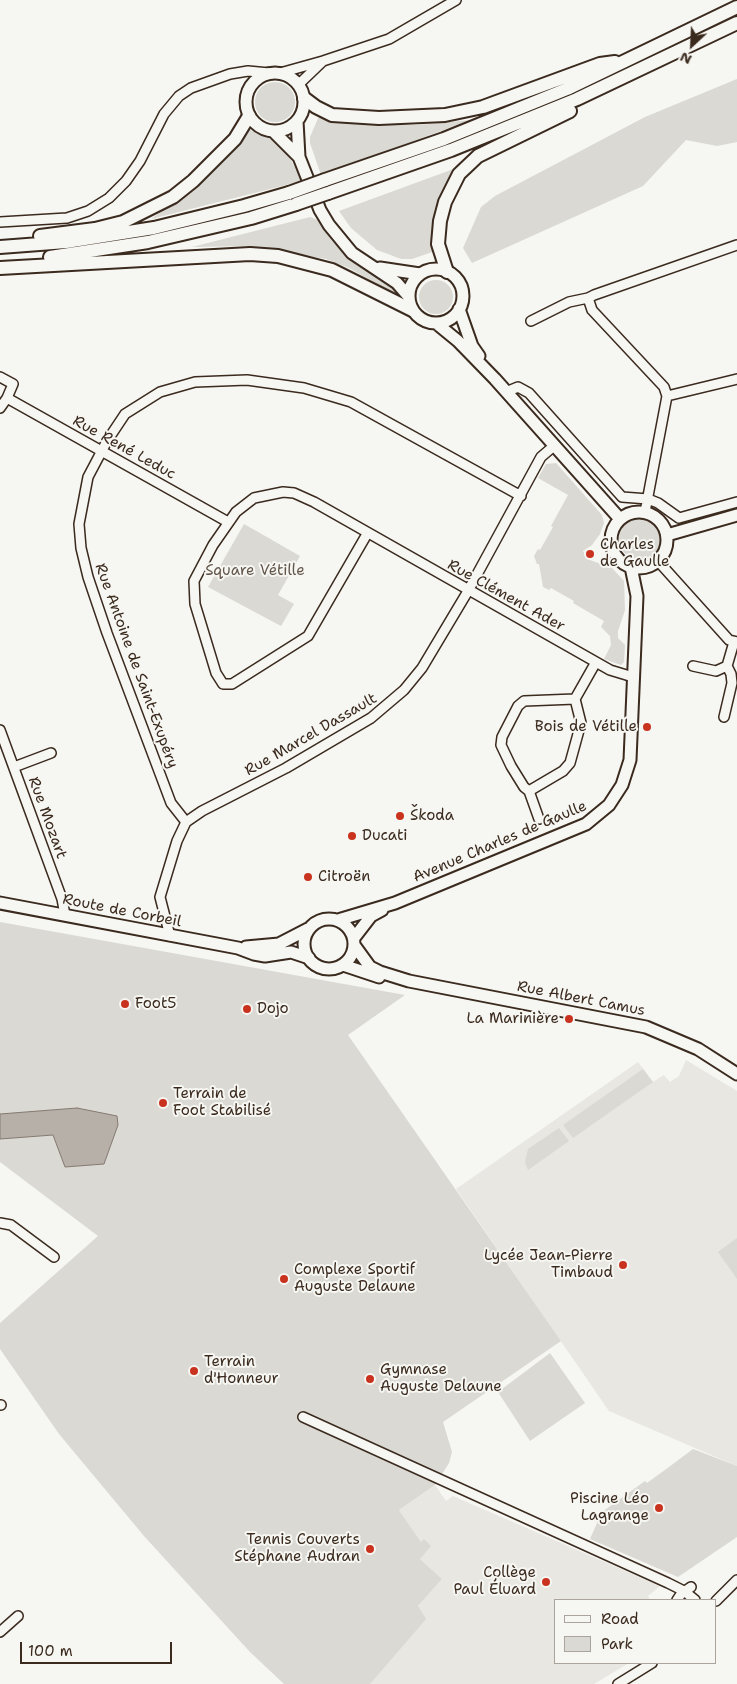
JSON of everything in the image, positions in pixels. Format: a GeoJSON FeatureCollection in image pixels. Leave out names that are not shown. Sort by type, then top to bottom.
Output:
{"type":"FeatureCollection","features":[{"type":"Feature","properties":{"kind":"main road"},"geometry":{"type":"LineString","coordinates":[[0,247],[25,246],[154,228],[290,193],[444,139],[567,89],[737,7]]}},
{"type":"Feature","properties":{"kind":"main road"},"geometry":{"type":"LineString","coordinates":[[0,261],[79,254],[148,242],[251,218],[296,204],[451,150],[577,99],[737,23]]}},
{"type":"Feature","properties":{"kind":"main road"},"geometry":{"type":"LineString","coordinates":[[447,272],[438,244],[444,202],[459,174],[478,156],[737,31]]}},
{"type":"Feature","properties":{"kind":"main road"},"geometry":{"type":"LineString","coordinates":[[304,98],[316,108],[332,115],[379,118],[445,114],[483,108],[600,64],[630,60]]}},
{"type":"Feature","properties":{"kind":"main road"},"geometry":{"type":"LineString","coordinates":[[273,131],[284,130],[297,121],[303,111],[304,98],[299,84],[290,77],[275,73],[259,77],[248,89],[246,105],[249,116],[256,124],[273,131],[299,157]]}},
{"type":"Feature","properties":{"kind":"main road"},"geometry":{"type":"LineString","coordinates":[[25,246],[32,237],[95,229],[123,222],[173,197],[193,181],[235,139],[249,116]]}},
{"type":"Feature","properties":{"kind":"main road"},"geometry":{"type":"LineString","coordinates":[[297,121],[299,157],[320,210],[329,225],[352,252],[397,283],[422,320],[436,323],[445,322],[459,310]]}},
{"type":"Feature","properties":{"kind":"main road"},"geometry":{"type":"LineString","coordinates":[[0,268],[250,254],[278,256],[332,270],[411,304]]}},
{"type":"Feature","properties":{"kind":"main road"},"geometry":{"type":"LineString","coordinates":[[376,268],[420,274],[433,270],[447,272],[456,279],[462,292],[459,310],[472,346],[495,380]]}},
{"type":"Feature","properties":{"kind":"main road"},"geometry":{"type":"LineString","coordinates":[[411,304],[414,280],[420,274]]}},
{"type":"Feature","properties":{"kind":"main road"},"geometry":{"type":"LineString","coordinates":[[436,323],[458,341],[495,380],[620,519]]}},
{"type":"Feature","properties":{"kind":"main road"},"geometry":{"type":"LineString","coordinates":[[645,512],[657,518],[667,535],[666,548],[658,561],[646,568],[631,567],[618,559],[612,546],[612,531],[620,519],[629,513],[645,512]]}},
{"type":"Feature","properties":{"kind":"main road"},"geometry":{"type":"LineString","coordinates":[[667,535],[737,515]]}},
{"type":"Feature","properties":{"kind":"main road","name":"Avenue Charles de Gaulle"},"geometry":{"type":"LineString","coordinates":[[338,920],[395,903],[586,824],[602,813],[622,785],[630,760],[637,596],[631,567]]}},
{"type":"Feature","properties":{"kind":"main road","name":"Avenue Charles de Gaulle"},"geometry":{"type":"LineString","coordinates":[[637,596],[646,568]]}},
{"type":"Feature","properties":{"kind":"main road","name":"Route de Corbeil"},"geometry":{"type":"LineString","coordinates":[[0,903],[238,948],[265,956],[291,952],[308,958]]}},
{"type":"Feature","properties":{"kind":"main road","name":"Avenue Charles de Gaulle"},"geometry":{"type":"LineString","coordinates":[[354,942],[371,916],[395,903]]}},
{"type":"Feature","properties":{"kind":"main road"},"geometry":{"type":"LineString","coordinates":[[321,920],[338,920],[348,927],[354,942],[351,956],[343,965],[326,969],[308,958],[304,944],[308,929],[321,920]]}},
{"type":"Feature","properties":{"kind":"main road","name":"Route de Corbeil"},"geometry":{"type":"LineString","coordinates":[[238,948],[279,944],[308,929]]}},
{"type":"Feature","properties":{"kind":"main road","name":"Rue Albert Camus"},"geometry":{"type":"LineString","coordinates":[[354,942],[370,966],[409,981],[646,1027],[698,1049],[737,1074]]}},
{"type":"Feature","properties":{"kind":"main road","name":"Rue Albert Camus"},"geometry":{"type":"LineString","coordinates":[[343,965],[379,978],[409,981]]}},
{"type":"Feature","properties":{"kind":"street"},"geometry":{"type":"LineString","coordinates":[[0,222],[67,218],[88,210],[109,198],[126,181],[143,156],[164,114],[179,96],[191,88],[230,74],[248,71],[275,73],[323,61],[402,33],[456,0]]}},
{"type":"Feature","properties":{"kind":"street"},"geometry":{"type":"LineString","coordinates":[[299,84],[309,72],[323,61]]}},
{"type":"Feature","properties":{"kind":"street"},"geometry":{"type":"LineString","coordinates":[[531,321],[569,302],[588,298],[594,294],[737,245]]}},
{"type":"Feature","properties":{"kind":"street"},"geometry":{"type":"LineString","coordinates":[[588,298],[592,310],[664,387],[667,396],[645,512]]}},
{"type":"Feature","properties":{"kind":"street"},"geometry":{"type":"LineString","coordinates":[[0,377],[13,384],[0,408]]}},
{"type":"Feature","properties":{"kind":"street"},"geometry":{"type":"LineString","coordinates":[[667,396],[737,379]]}},
{"type":"Feature","properties":{"kind":"street","name":"Rue Antoine de Saint-Exupéry"},"geometry":{"type":"LineString","coordinates":[[186,822],[171,803],[107,633],[84,562],[79,534],[81,505],[88,477],[101,451],[126,414],[160,392],[195,382],[212,380],[264,382],[304,388],[351,402],[521,496]]}},
{"type":"Feature","properties":{"kind":"street"},"geometry":{"type":"LineString","coordinates":[[506,392],[518,387],[529,393],[622,498],[648,499],[658,503],[679,518],[737,502]]}},
{"type":"Feature","properties":{"kind":"street","name":"Rue René Leduc"},"geometry":{"type":"LineString","coordinates":[[7,398],[228,522]]}},
{"type":"Feature","properties":{"kind":"street","name":"Rue Marcel Dassault"},"geometry":{"type":"LineString","coordinates":[[186,822],[202,811],[286,768],[383,710],[404,690],[422,668],[468,591],[541,457],[555,445]]}},
{"type":"Feature","properties":{"kind":"street","name":"Rue Clément Ader"},"geometry":{"type":"LineString","coordinates":[[367,534],[308,636],[232,684],[223,684],[216,673],[195,604],[193,586],[197,575],[228,522],[254,498],[283,492],[294,493],[314,502],[367,534],[596,662],[619,674],[633,677]]}},
{"type":"Feature","properties":{"kind":"street"},"geometry":{"type":"LineString","coordinates":[[658,561],[729,640],[736,642],[727,666],[716,671],[693,666]]}},
{"type":"Feature","properties":{"kind":"street"},"geometry":{"type":"LineString","coordinates":[[529,791],[563,771],[570,763],[581,723],[575,699],[596,662]]}},
{"type":"Feature","properties":{"kind":"street"},"geometry":{"type":"LineString","coordinates":[[724,716],[732,683],[731,674],[727,666]]}},
{"type":"Feature","properties":{"kind":"street"},"geometry":{"type":"LineString","coordinates":[[539,819],[529,791],[524,787],[511,766],[501,745],[502,737],[518,706],[524,701],[575,699]]}},
{"type":"Feature","properties":{"kind":"street","name":"Rue Mozart"},"geometry":{"type":"LineString","coordinates":[[0,730],[62,899],[65,915]]}},
{"type":"Feature","properties":{"kind":"street"},"geometry":{"type":"LineString","coordinates":[[14,767],[50,753]]}},
{"type":"Feature","properties":{"kind":"street"},"geometry":{"type":"LineString","coordinates":[[170,936],[160,897],[177,841],[186,822]]}},
{"type":"Feature","properties":{"kind":"street"},"geometry":{"type":"LineString","coordinates":[[0,1223],[11,1225],[54,1257]]}},
{"type":"Feature","properties":{"kind":"street"},"geometry":{"type":"LineString","coordinates":[[303,1417],[579,1542],[688,1589],[694,1599]]}},
{"type":"Feature","properties":{"kind":"street"},"geometry":{"type":"LineString","coordinates":[[717,1600],[737,1580]]}},
{"type":"Feature","properties":{"kind":"street"},"geometry":{"type":"LineString","coordinates":[[679,1599],[688,1589]]}},
{"type":"Feature","properties":{"kind":"street"},"geometry":{"type":"LineString","coordinates":[[0,1632],[18,1616]]}},
{"type":"Feature","properties":{"kind":"street"},"geometry":{"type":"LineString","coordinates":[[618,1684],[650,1664]]}},
{"type":"Feature","properties":{"kind":"shaded area","name":"Lycée Jean-Pierre Timbaud"},"geometry":{"type":"Polygon","coordinates":[[[686,1060],[737,1091],[737,1466],[609,1411],[456,1189],[638,1062],[653,1082],[664,1075],[670,1082],[679,1076],[686,1060]]]}},
{"type":"Feature","properties":{"kind":"shaded area"},"geometry":{"type":"Polygon","coordinates":[[[77,1108],[117,1116],[118,1125],[104,1164],[65,1167],[53,1135],[0,1139],[0,1114],[77,1108]]]}},
{"type":"Feature","properties":{"kind":"shaded area","name":"Collège Paul Éluard"},"geometry":{"type":"Polygon","coordinates":[[[435,1485],[446,1501],[453,1496],[660,1586],[648,1596],[650,1599],[554,1599],[554,1664],[627,1664],[594,1684],[370,1684],[418,1606],[442,1579],[420,1559],[421,1542],[399,1510],[435,1485]]]}},
{"type":"Feature","properties":{"kind":"green space"},"geometry":{"type":"Polygon","coordinates":[[[737,79],[737,142],[717,146],[686,140],[643,186],[472,263],[463,248],[481,207],[495,196],[645,117],[737,79]]]}},
{"type":"Feature","properties":{"kind":"green space"},"geometry":{"type":"Polygon","coordinates":[[[275,82],[289,88],[295,102],[289,116],[275,122],[261,116],[255,102],[261,88],[275,82]]]}},
{"type":"Feature","properties":{"kind":"green space"},"geometry":{"type":"Polygon","coordinates":[[[319,116],[352,124],[417,125],[471,120],[321,175],[310,143],[310,137],[319,116]]]}},
{"type":"Feature","properties":{"kind":"green space"},"geometry":{"type":"Polygon","coordinates":[[[249,129],[264,136],[273,137],[284,147],[302,181],[151,219],[194,188],[249,129]]]}},
{"type":"Feature","properties":{"kind":"green space"},"geometry":{"type":"Polygon","coordinates":[[[459,167],[437,212],[432,230],[435,251],[412,259],[401,259],[377,250],[351,228],[339,211],[459,167]]]}},
{"type":"Feature","properties":{"kind":"green space"},"geometry":{"type":"Polygon","coordinates":[[[310,217],[318,220],[331,240],[348,257],[393,285],[395,294],[349,268],[326,259],[249,246],[192,247],[310,217]]]}},
{"type":"Feature","properties":{"kind":"green space"},"geometry":{"type":"Polygon","coordinates":[[[436,280],[448,285],[453,297],[448,309],[436,314],[424,309],[419,297],[424,285],[436,280]]]}},
{"type":"Feature","properties":{"kind":"green space"},"geometry":{"type":"Polygon","coordinates":[[[556,463],[602,515],[604,523],[600,534],[592,545],[583,551],[587,559],[612,568],[624,581],[625,610],[618,631],[618,638],[625,645],[624,662],[621,665],[604,659],[611,645],[610,636],[601,627],[604,621],[551,588],[549,590],[543,587],[539,564],[537,564],[534,556],[538,549],[540,550],[553,527],[551,526],[568,495],[538,478],[546,464],[556,463]]]}},
{"type":"Feature","properties":{"kind":"green space"},"geometry":{"type":"Polygon","coordinates":[[[640,518],[655,524],[661,539],[655,554],[640,560],[625,554],[619,539],[625,524],[640,518]]]}},
{"type":"Feature","properties":{"kind":"green space","name":"Square Vétille"},"geometry":{"type":"Polygon","coordinates":[[[244,524],[300,556],[278,595],[294,604],[281,626],[208,587],[244,524]]]}},
{"type":"Feature","properties":{"kind":"green space","name":"Complexe Sportif Auguste Delaune"},"geometry":{"type":"Polygon","coordinates":[[[0,922],[405,995],[348,1035],[561,1341],[443,1422],[452,1452],[449,1463],[435,1485],[399,1510],[421,1542],[424,1539],[431,1546],[420,1559],[442,1579],[418,1606],[426,1619],[370,1684],[284,1684],[250,1652],[144,1536],[59,1434],[0,1349],[0,1323],[98,1236],[0,1162],[0,922]]]}},
{"type":"Feature","properties":{"kind":"green space"},"geometry":{"type":"Polygon","coordinates":[[[643,1069],[653,1082],[573,1138],[563,1125],[643,1069]]]}},
{"type":"Feature","properties":{"kind":"green space"},"geometry":{"type":"Polygon","coordinates":[[[559,1128],[569,1141],[528,1170],[525,1162],[528,1149],[559,1128]]]}},
{"type":"Feature","properties":{"kind":"green space"},"geometry":{"type":"Polygon","coordinates":[[[737,1238],[737,1279],[718,1252],[737,1238]]]}},
{"type":"Feature","properties":{"kind":"green space"},"geometry":{"type":"Polygon","coordinates":[[[550,1353],[585,1403],[530,1441],[498,1392],[550,1353]]]}},
{"type":"Feature","properties":{"kind":"green space"},"geometry":{"type":"Polygon","coordinates":[[[693,1449],[737,1466],[737,1537],[678,1577],[590,1539],[602,1512],[645,1481],[647,1483],[693,1449]]]}},
{"type":"Feature","properties":{"kind":"place","name":"Charles de Gaulle"},"geometry":{"type":"Point","coordinates":[590,554]}},
{"type":"Feature","properties":{"kind":"place","name":"Bois de Vétille"},"geometry":{"type":"Point","coordinates":[647,727]}},
{"type":"Feature","properties":{"kind":"place","name":"Škoda"},"geometry":{"type":"Point","coordinates":[400,816]}},
{"type":"Feature","properties":{"kind":"place","name":"Ducati"},"geometry":{"type":"Point","coordinates":[352,836]}},
{"type":"Feature","properties":{"kind":"place","name":"Citroën"},"geometry":{"type":"Point","coordinates":[308,877]}},
{"type":"Feature","properties":{"kind":"place","name":"Foot5"},"geometry":{"type":"Point","coordinates":[125,1004]}},
{"type":"Feature","properties":{"kind":"place","name":"Dojo"},"geometry":{"type":"Point","coordinates":[247,1009]}},
{"type":"Feature","properties":{"kind":"place","name":"La Marinière"},"geometry":{"type":"Point","coordinates":[569,1019]}},
{"type":"Feature","properties":{"kind":"place","name":"Terrain de Foot Stabilisé"},"geometry":{"type":"Point","coordinates":[163,1103]}},
{"type":"Feature","properties":{"kind":"place","name":"Lycée Jean-Pierre Timbaud"},"geometry":{"type":"Point","coordinates":[623,1265]}},
{"type":"Feature","properties":{"kind":"place","name":"Complexe Sportif Auguste Delaune"},"geometry":{"type":"Point","coordinates":[284,1279]}},
{"type":"Feature","properties":{"kind":"place","name":"Terrain d'Honneur"},"geometry":{"type":"Point","coordinates":[194,1371]}},
{"type":"Feature","properties":{"kind":"place","name":"Gymnase Auguste Delaune"},"geometry":{"type":"Point","coordinates":[370,1379]}},
{"type":"Feature","properties":{"kind":"place","name":"Piscine Léo Lagrange"},"geometry":{"type":"Point","coordinates":[659,1508]}},
{"type":"Feature","properties":{"kind":"place","name":"Tennis Couverts Stéphane Audran"},"geometry":{"type":"Point","coordinates":[370,1549]}},
{"type":"Feature","properties":{"kind":"place","name":"Collège Paul Éluard"},"geometry":{"type":"Point","coordinates":[546,1582]}}]}
